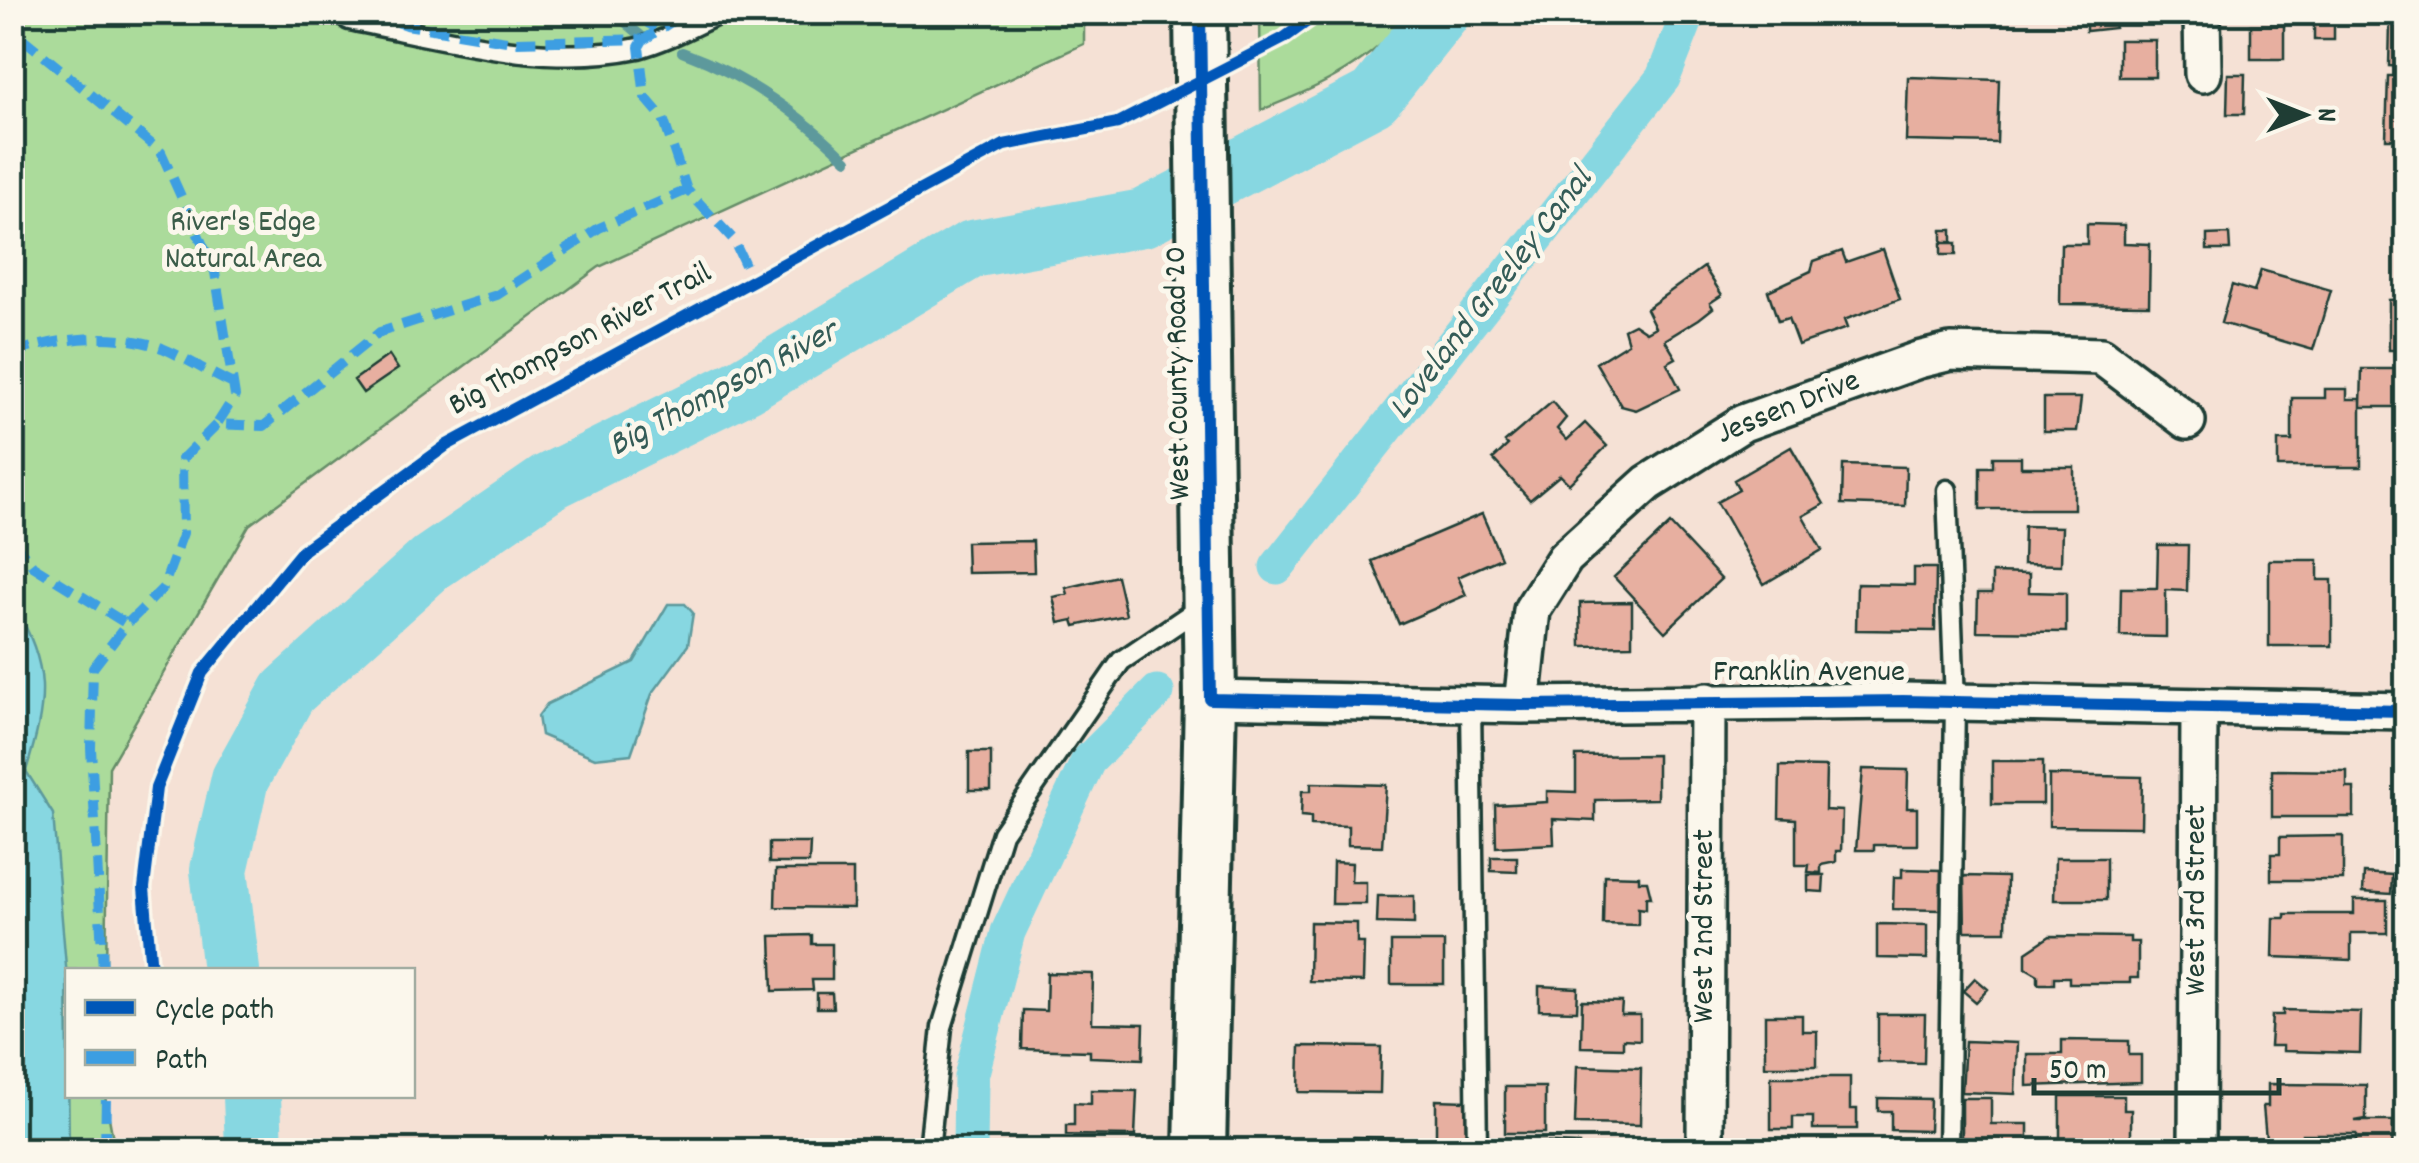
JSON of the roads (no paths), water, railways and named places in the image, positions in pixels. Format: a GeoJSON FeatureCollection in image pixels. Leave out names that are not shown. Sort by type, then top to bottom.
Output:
{"type":"FeatureCollection","features":[{"type":"Feature","properties":{"kind":"main road","name":"West County Road 20"},"geometry":{"type":"LineString","coordinates":[[1200,29],[1210,601],[1200,1150]]}},
{"type":"Feature","properties":{"kind":"street"},"geometry":{"type":"LineString","coordinates":[[2202,12],[2202,74]]}},
{"type":"Feature","properties":{"kind":"street","name":"Jessen Drive"},"geometry":{"type":"LineString","coordinates":[[1522,705],[1532,610],[1565,558],[1648,483],[1743,422],[1951,352],[2102,356],[2187,420]]}},
{"type":"Feature","properties":{"kind":"street","name":"Franklin Avenue"},"geometry":{"type":"LineString","coordinates":[[1210,699],[1522,705],[1707,700],[2406,710]]}},
{"type":"Feature","properties":{"kind":"street","name":"West 2nd Street"},"geometry":{"type":"LineString","coordinates":[[1705,1150],[1707,700]]}},
{"type":"Feature","properties":{"kind":"street","name":"West 3rd Street"},"geometry":{"type":"LineString","coordinates":[[2197,1150],[2199,709]]}},
{"type":"Feature","properties":{"kind":"lane"},"geometry":{"type":"LineString","coordinates":[[349,20],[519,53],[554,54],[639,48],[723,12]]}},
{"type":"Feature","properties":{"kind":"lane"},"geometry":{"type":"LineString","coordinates":[[1947,490],[1955,704],[1948,1150]]}},
{"type":"Feature","properties":{"kind":"lane"},"geometry":{"type":"LineString","coordinates":[[930,1150],[942,1028],[1002,833],[1121,661],[1210,601]]}},
{"type":"Feature","properties":{"kind":"lane"},"geometry":{"type":"LineString","coordinates":[[1471,704],[1477,1150]]}},
{"type":"Feature","properties":{"kind":"water"},"geometry":{"type":"Polygon","coordinates":[[[13,604],[34,647],[42,686],[38,725],[26,771],[53,814],[66,968],[65,1098],[68,1098],[69,1150],[13,1150],[13,604]]]}},
{"type":"Feature","properties":{"kind":"water"},"geometry":{"type":"Polygon","coordinates":[[[668,604],[685,604],[693,613],[688,645],[652,694],[631,754],[595,758],[541,735],[538,716],[547,704],[634,662],[668,604]]]}},
{"type":"Feature","properties":{"kind":"waterway"},"geometry":{"type":"LineString","coordinates":[[613,12],[645,39]]}},
{"type":"Feature","properties":{"kind":"waterway","name":"Big Thompson River"},"geometry":{"type":"LineString","coordinates":[[231,968],[219,870],[240,779],[288,692],[431,563],[549,482],[745,385],[972,249],[1143,218],[1374,97],[1442,12]]}},
{"type":"Feature","properties":{"kind":"waterway","name":"Loveland Greeley Canal"},"geometry":{"type":"LineString","coordinates":[[1277,567],[1663,78],[1689,12]]}},
{"type":"Feature","properties":{"kind":"waterway"},"geometry":{"type":"LineString","coordinates":[[682,52],[728,72],[770,97],[847,160]]}},
{"type":"Feature","properties":{"kind":"waterway","name":"Loveland Greeley Canal"},"geometry":{"type":"LineString","coordinates":[[970,1150],[971,1077],[1008,932],[1088,761],[1157,692]]}},
{"type":"Feature","properties":{"kind":"waterway","name":"Big Thompson River"},"geometry":{"type":"LineString","coordinates":[[252,1098],[254,1150]]}},
{"type":"Feature","properties":{"kind":"park label","name":"River's Edge Natural Area"},"geometry":{"type":"Point","coordinates":[243,242]}}]}
